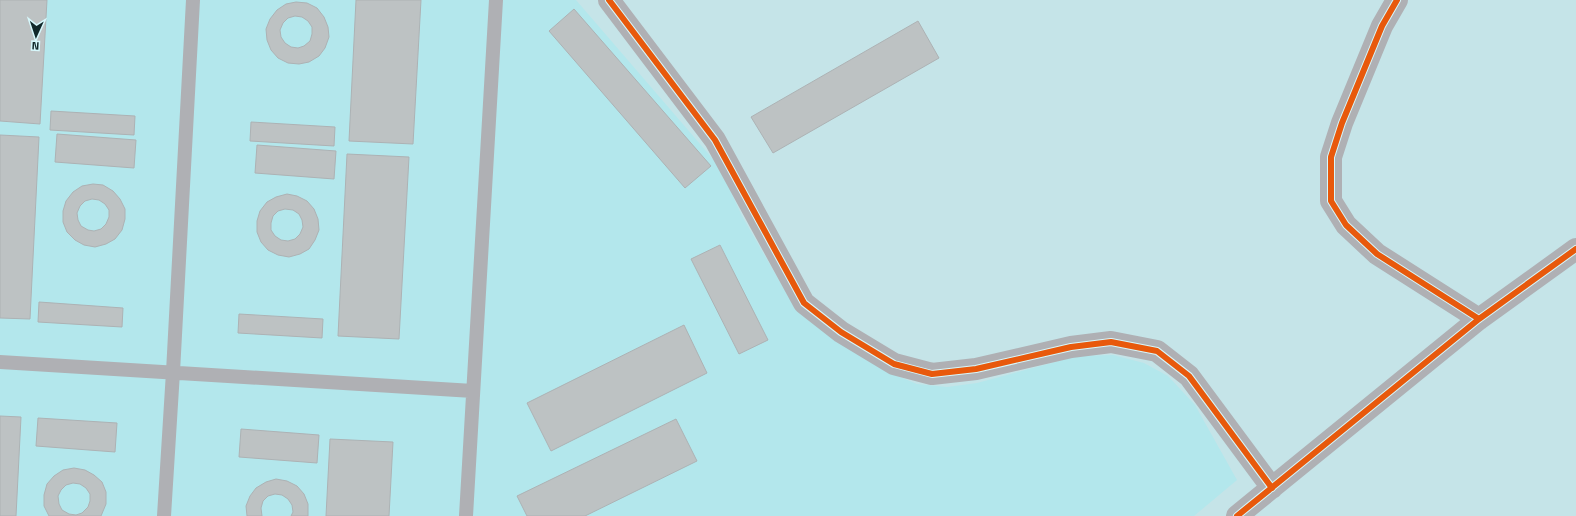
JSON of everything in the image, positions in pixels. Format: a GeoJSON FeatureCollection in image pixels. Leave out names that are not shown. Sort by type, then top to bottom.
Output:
{"type":"FeatureCollection","features":[{"type":"Feature","properties":{"kind":"street"},"geometry":{"type":"LineString","coordinates":[[609,0],[715,140],[804,303],[841,332],[894,364],[932,374],[976,369],[1071,347],[1111,342],[1158,352],[1188,376],[1272,488]]}},
{"type":"Feature","properties":{"kind":"street"},"geometry":{"type":"LineString","coordinates":[[1397,0],[1382,26],[1342,123],[1331,157],[1331,201],[1346,225],[1377,254],[1479,320]]}},
{"type":"Feature","properties":{"kind":"street"},"geometry":{"type":"LineString","coordinates":[[1237,516],[1479,320],[1576,249]]}},
{"type":"Feature","properties":{"kind":"lane"},"geometry":{"type":"LineString","coordinates":[[164,516],[193,0]]}},
{"type":"Feature","properties":{"kind":"lane"},"geometry":{"type":"LineString","coordinates":[[466,516],[496,0]]}},
{"type":"Feature","properties":{"kind":"lane"},"geometry":{"type":"LineString","coordinates":[[0,362],[473,391]]}},
{"type":"Feature","properties":{"kind":"shaded area"},"geometry":{"type":"Polygon","coordinates":[[[0,0],[576,0],[719,166],[742,216],[795,308],[893,374],[917,384],[947,387],[977,383],[1078,356],[1113,355],[1144,363],[1168,376],[1195,405],[1237,480],[1194,516],[0,516],[0,0]]]}},
{"type":"Feature","properties":{"kind":"building"},"geometry":{"type":"Polygon","coordinates":[[[0,0],[47,0],[40,124],[0,121],[0,0]]]}},
{"type":"Feature","properties":{"kind":"building"},"geometry":{"type":"Polygon","coordinates":[[[356,0],[421,0],[413,144],[349,141],[356,0]]]}},
{"type":"Feature","properties":{"kind":"building"},"geometry":{"type":"Polygon","coordinates":[[[296,2],[307,3],[317,8],[324,17],[328,27],[329,37],[325,48],[319,56],[309,62],[299,64],[288,63],[278,58],[271,50],[267,40],[266,29],[270,19],[277,10],[286,4],[296,2]],[[295,16],[288,18],[283,23],[280,30],[281,37],[285,43],[291,47],[298,48],[304,46],[310,41],[312,27],[308,21],[302,17],[295,16]]]}},
{"type":"Feature","properties":{"kind":"building"},"geometry":{"type":"Polygon","coordinates":[[[574,9],[711,166],[685,188],[549,31],[574,9]]]}},
{"type":"Feature","properties":{"kind":"building"},"geometry":{"type":"Polygon","coordinates":[[[918,21],[939,58],[773,153],[751,117],[918,21]]]}},
{"type":"Feature","properties":{"kind":"building"},"geometry":{"type":"Polygon","coordinates":[[[51,111],[135,116],[134,135],[50,130],[51,111]]]}},
{"type":"Feature","properties":{"kind":"building"},"geometry":{"type":"Polygon","coordinates":[[[251,122],[335,127],[334,146],[250,141],[251,122]]]}},
{"type":"Feature","properties":{"kind":"building"},"geometry":{"type":"Polygon","coordinates":[[[57,134],[136,140],[134,168],[55,162],[57,134]]]}},
{"type":"Feature","properties":{"kind":"building"},"geometry":{"type":"Polygon","coordinates":[[[0,135],[39,137],[30,319],[0,318],[0,135]]]}},
{"type":"Feature","properties":{"kind":"building"},"geometry":{"type":"Polygon","coordinates":[[[257,145],[336,151],[334,179],[255,173],[257,145]]]}},
{"type":"Feature","properties":{"kind":"building"},"geometry":{"type":"Polygon","coordinates":[[[347,154],[409,157],[399,339],[338,336],[347,154]]]}},
{"type":"Feature","properties":{"kind":"building"},"geometry":{"type":"Polygon","coordinates":[[[93,184],[103,185],[113,191],[120,199],[125,209],[125,219],[122,230],[115,239],[106,244],[95,247],[84,245],[75,240],[67,232],[63,222],[63,211],[66,201],[73,192],[82,186],[93,184]],[[92,199],[85,201],[80,206],[77,213],[81,226],[88,230],[94,231],[101,229],[106,224],[109,217],[109,210],[105,204],[99,200],[92,199]]]}},
{"type":"Feature","properties":{"kind":"building"},"geometry":{"type":"Polygon","coordinates":[[[287,194],[297,196],[307,201],[314,209],[318,219],[319,230],[309,249],[300,254],[289,257],[278,255],[268,250],[261,242],[257,232],[257,221],[260,211],[267,202],[276,197],[287,194]],[[285,209],[278,211],[273,216],[271,230],[275,236],[281,240],[288,241],[295,239],[300,234],[303,227],[299,214],[293,210],[285,209]]]}},
{"type":"Feature","properties":{"kind":"building"},"geometry":{"type":"Polygon","coordinates":[[[720,245],[768,340],[739,354],[691,259],[720,245]]]}},
{"type":"Feature","properties":{"kind":"building"},"geometry":{"type":"Polygon","coordinates":[[[39,302],[123,308],[122,327],[38,322],[39,302]]]}},
{"type":"Feature","properties":{"kind":"building"},"geometry":{"type":"Polygon","coordinates":[[[239,314],[323,319],[322,338],[238,333],[239,314]]]}},
{"type":"Feature","properties":{"kind":"building"},"geometry":{"type":"Polygon","coordinates":[[[684,325],[707,373],[551,451],[527,403],[684,325]]]}},
{"type":"Feature","properties":{"kind":"building"},"geometry":{"type":"Polygon","coordinates":[[[0,416],[21,417],[16,516],[0,516],[0,416]]]}},
{"type":"Feature","properties":{"kind":"building"},"geometry":{"type":"Polygon","coordinates":[[[38,418],[117,423],[115,452],[36,446],[38,418]]]}},
{"type":"Feature","properties":{"kind":"building"},"geometry":{"type":"Polygon","coordinates":[[[676,419],[697,461],[585,516],[527,516],[517,496],[676,419]]]}},
{"type":"Feature","properties":{"kind":"building"},"geometry":{"type":"Polygon","coordinates":[[[241,429],[319,435],[317,463],[239,457],[241,429]]]}},
{"type":"Feature","properties":{"kind":"building"},"geometry":{"type":"Polygon","coordinates":[[[330,439],[393,442],[389,516],[326,516],[330,439]]]}},
{"type":"Feature","properties":{"kind":"building"},"geometry":{"type":"Polygon","coordinates":[[[74,468],[85,470],[102,482],[106,492],[106,504],[101,516],[49,516],[44,506],[44,495],[47,484],[54,476],[63,470],[74,468]],[[73,483],[66,485],[58,496],[59,504],[62,510],[69,514],[76,515],[82,513],[88,507],[90,494],[86,488],[80,484],[73,483]]]}},
{"type":"Feature","properties":{"kind":"building"},"geometry":{"type":"Polygon","coordinates":[[[276,479],[287,481],[297,486],[304,494],[308,504],[308,516],[291,516],[293,512],[292,505],[288,499],[282,495],[275,494],[268,496],[263,501],[261,508],[262,516],[247,516],[246,506],[250,496],[256,488],[266,482],[276,479]]]}},
{"type":"Feature","properties":{"kind":"cycle path"},"geometry":{"type":"LineString","coordinates":[[609,0],[715,140],[804,303],[841,332],[894,364],[932,374],[976,369],[1071,347],[1111,342],[1157,351],[1189,376],[1272,488]]}},
{"type":"Feature","properties":{"kind":"cycle path"},"geometry":{"type":"LineString","coordinates":[[1397,0],[1382,26],[1342,123],[1331,157],[1331,201],[1346,225],[1377,254],[1479,319]]}},
{"type":"Feature","properties":{"kind":"cycle path"},"geometry":{"type":"LineString","coordinates":[[1237,516],[1479,319],[1576,249]]}}]}
